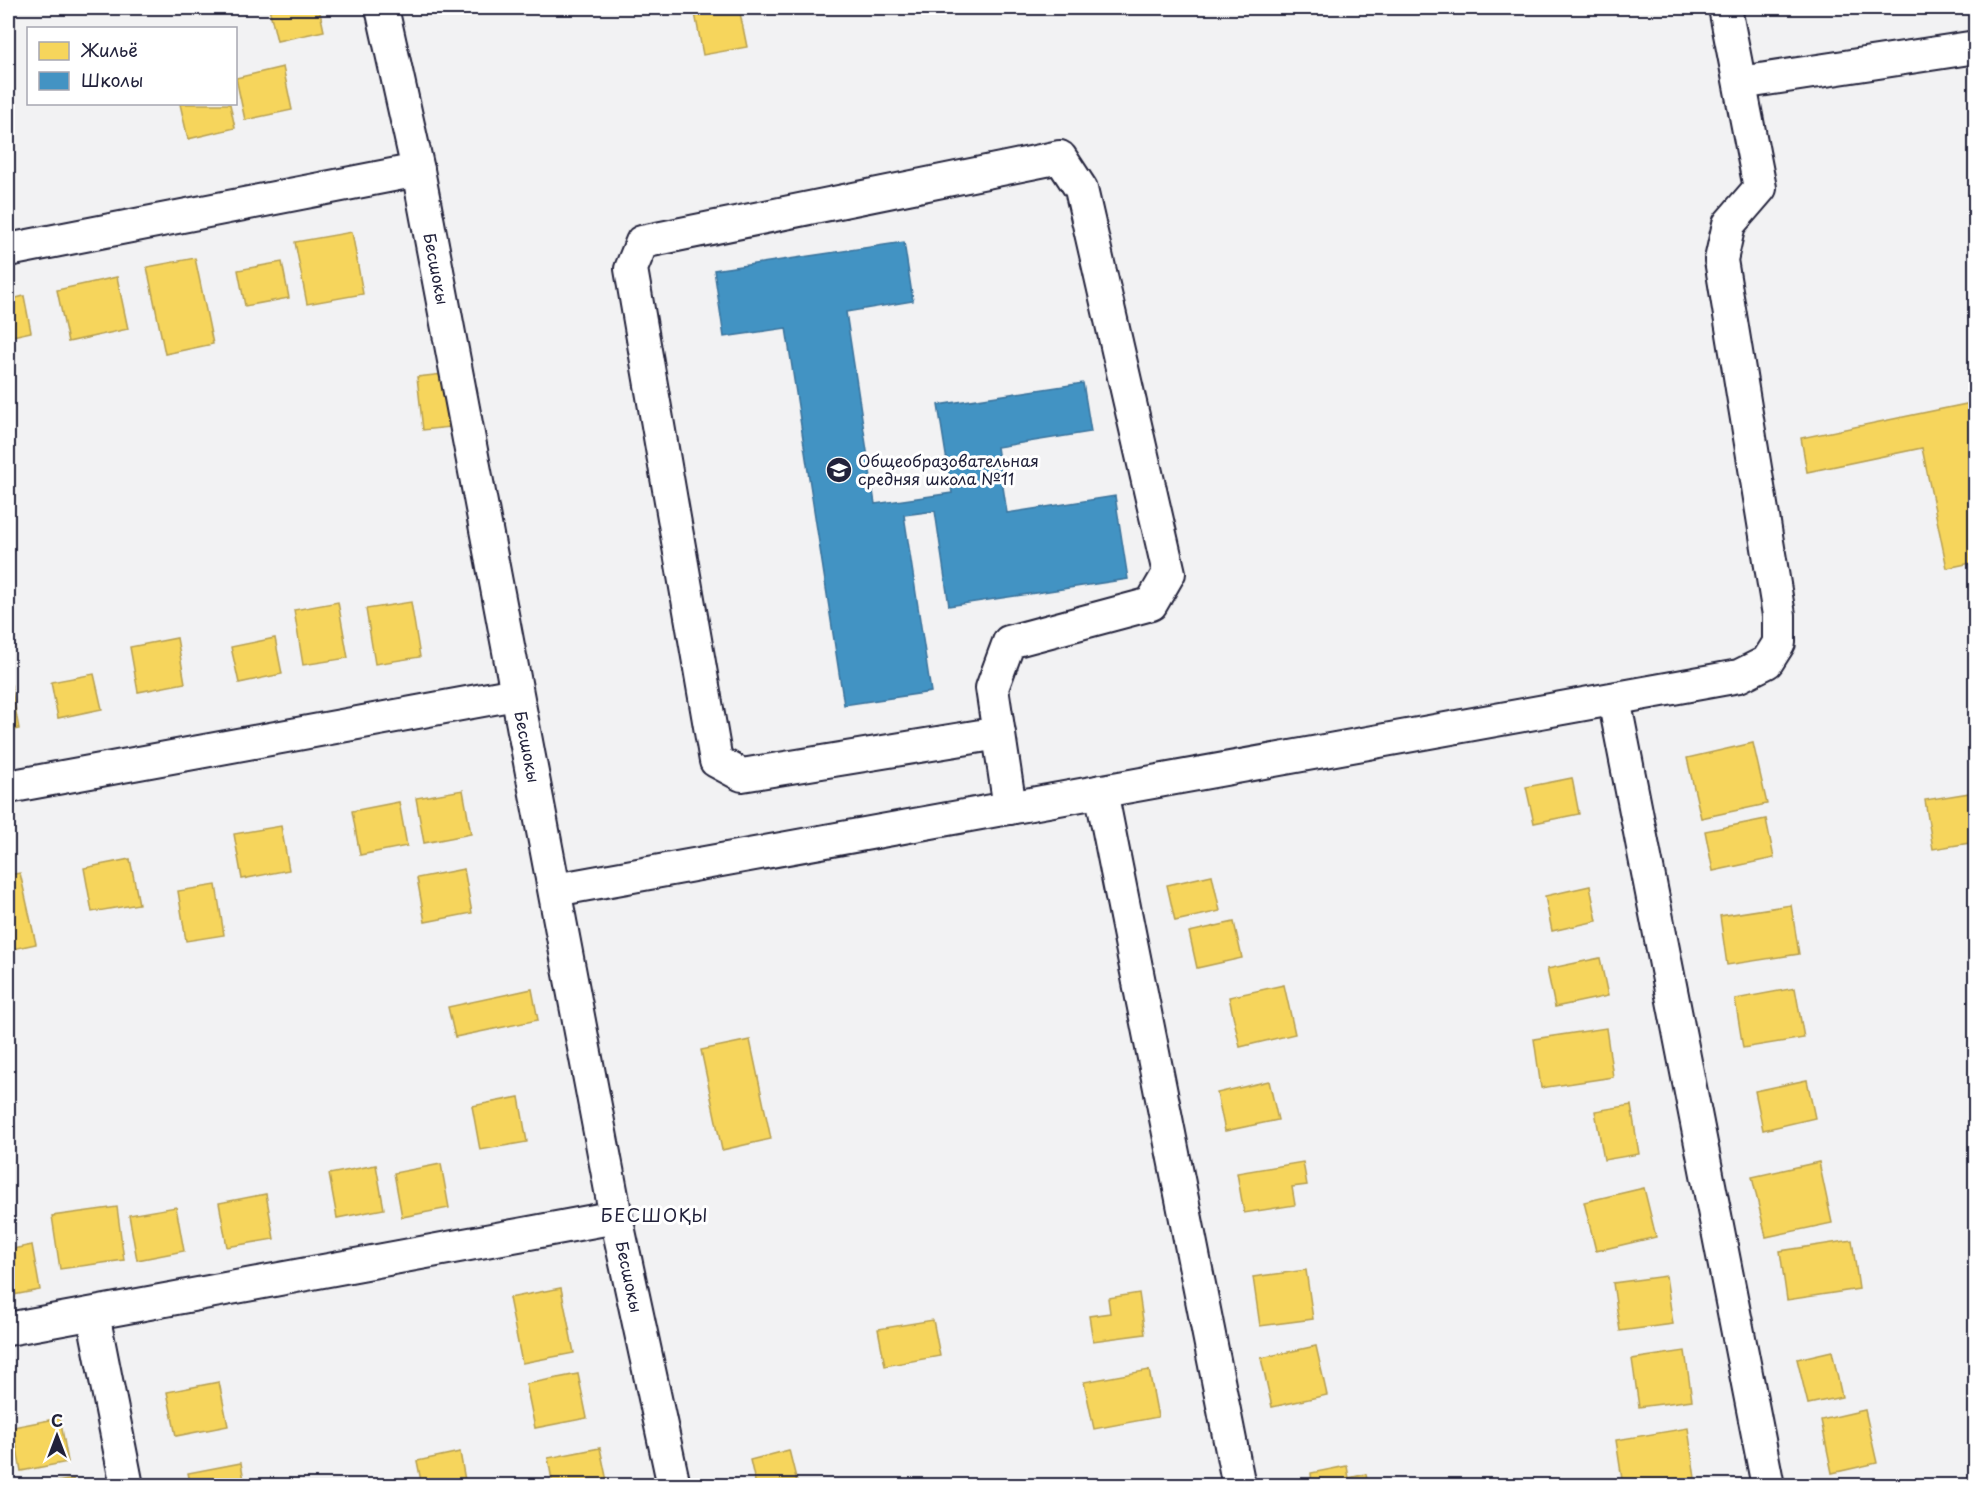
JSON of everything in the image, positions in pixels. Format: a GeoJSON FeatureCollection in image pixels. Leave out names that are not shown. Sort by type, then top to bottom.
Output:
{"type":"FeatureCollection","features":[{"type":"Feature","properties":{"kind":"street","name":"Бесшокы"},"geometry":{"type":"LineString","coordinates":[[382,8],[418,171],[616,1217],[674,1485]]}},
{"type":"Feature","properties":{"kind":"street"},"geometry":{"type":"LineString","coordinates":[[555,890],[1739,676],[1767,663],[1779,643],[1779,615],[1721,260],[1729,224],[1760,188],[1725,8]]}},
{"type":"Feature","properties":{"kind":"street"},"geometry":{"type":"LineString","coordinates":[[1740,83],[1976,47]]}},
{"type":"Feature","properties":{"kind":"street"},"geometry":{"type":"LineString","coordinates":[[999,733],[742,775],[716,761],[631,269],[642,242],[1060,157],[1081,189],[1169,573],[1151,604],[1008,642],[992,688],[999,733],[1010,808]]}},
{"type":"Feature","properties":{"kind":"street"},"geometry":{"type":"LineString","coordinates":[[8,250],[418,171]]}},
{"type":"Feature","properties":{"kind":"street"},"geometry":{"type":"LineString","coordinates":[[8,787],[516,694]]}},
{"type":"Feature","properties":{"kind":"street"},"geometry":{"type":"LineString","coordinates":[[1614,699],[1768,1485]]}},
{"type":"Feature","properties":{"kind":"street"},"geometry":{"type":"LineString","coordinates":[[1101,791],[1239,1485]]}},
{"type":"Feature","properties":{"kind":"street"},"geometry":{"type":"LineString","coordinates":[[8,1329],[616,1217]]}},
{"type":"Feature","properties":{"kind":"street"},"geometry":{"type":"LineString","coordinates":[[93,1314],[127,1485]]}},
{"type":"Feature","properties":{"kind":"building: Жильё"},"geometry":{"type":"Polygon","coordinates":[[[269,8],[319,8],[324,31],[277,41],[269,8]]]}},
{"type":"Feature","properties":{"kind":"building: Жильё"},"geometry":{"type":"Polygon","coordinates":[[[694,8],[739,8],[747,47],[703,55],[694,8]]]}},
{"type":"Feature","properties":{"kind":"building: Жильё"},"geometry":{"type":"Polygon","coordinates":[[[283,67],[292,110],[245,120],[237,78],[283,67]]]}},
{"type":"Feature","properties":{"kind":"building: Жильё"},"geometry":{"type":"Polygon","coordinates":[[[180,105],[230,105],[235,128],[188,139],[180,105]]]}},
{"type":"Feature","properties":{"kind":"building: Жильё"},"geometry":{"type":"Polygon","coordinates":[[[352,232],[363,294],[307,304],[295,242],[352,232]]]}},
{"type":"Feature","properties":{"kind":"building: Жильё"},"geometry":{"type":"Polygon","coordinates":[[[195,258],[213,344],[165,354],[147,267],[195,258]]]}},
{"type":"Feature","properties":{"kind":"building: Жильё"},"geometry":{"type":"Polygon","coordinates":[[[282,262],[289,298],[245,306],[238,270],[282,262]]]}},
{"type":"Feature","properties":{"kind":"building: Жильё"},"geometry":{"type":"Polygon","coordinates":[[[117,277],[128,329],[68,342],[57,290],[117,277]]]}},
{"type":"Feature","properties":{"kind":"building: Жильё"},"geometry":{"type":"Polygon","coordinates":[[[24,296],[31,332],[8,337],[8,300],[24,296]]]}},
{"type":"Feature","properties":{"kind":"building: Жильё"},"geometry":{"type":"Polygon","coordinates":[[[443,374],[450,427],[423,430],[417,377],[443,374]]]}},
{"type":"Feature","properties":{"kind":"building: Жильё"},"geometry":{"type":"Polygon","coordinates":[[[1976,402],[1976,562],[1947,568],[1922,448],[1807,472],[1801,438],[1976,402]]]}},
{"type":"Feature","properties":{"kind":"building: Жильё"},"geometry":{"type":"Polygon","coordinates":[[[338,602],[348,658],[303,665],[294,610],[338,602]]]}},
{"type":"Feature","properties":{"kind":"building: Жильё"},"geometry":{"type":"Polygon","coordinates":[[[411,602],[420,657],[375,664],[366,609],[411,602]]]}},
{"type":"Feature","properties":{"kind":"building: Жильё"},"geometry":{"type":"Polygon","coordinates":[[[177,638],[185,683],[138,692],[130,647],[177,638]]]}},
{"type":"Feature","properties":{"kind":"building: Жильё"},"geometry":{"type":"Polygon","coordinates":[[[275,638],[282,674],[239,683],[231,647],[275,638]]]}},
{"type":"Feature","properties":{"kind":"building: Жильё"},"geometry":{"type":"Polygon","coordinates":[[[94,674],[102,709],[58,718],[51,682],[94,674]]]}},
{"type":"Feature","properties":{"kind":"building: Жильё"},"geometry":{"type":"Polygon","coordinates":[[[11,685],[19,729],[8,731],[8,686],[11,685]]]}},
{"type":"Feature","properties":{"kind":"building: Жильё"},"geometry":{"type":"Polygon","coordinates":[[[1753,743],[1767,804],[1701,818],[1687,758],[1753,743]]]}},
{"type":"Feature","properties":{"kind":"building: Жильё"},"geometry":{"type":"Polygon","coordinates":[[[1572,778],[1579,814],[1534,823],[1526,787],[1572,778]]]}},
{"type":"Feature","properties":{"kind":"building: Жильё"},"geometry":{"type":"Polygon","coordinates":[[[463,790],[471,834],[424,843],[416,798],[463,790]]]}},
{"type":"Feature","properties":{"kind":"building: Жильё"},"geometry":{"type":"Polygon","coordinates":[[[1976,792],[1976,842],[1933,849],[1925,800],[1976,792]]]}},
{"type":"Feature","properties":{"kind":"building: Жильё"},"geometry":{"type":"Polygon","coordinates":[[[399,802],[407,846],[360,855],[352,811],[399,802]]]}},
{"type":"Feature","properties":{"kind":"building: Жильё"},"geometry":{"type":"Polygon","coordinates":[[[1766,819],[1774,858],[1713,871],[1705,831],[1766,819]]]}},
{"type":"Feature","properties":{"kind":"building: Жильё"},"geometry":{"type":"Polygon","coordinates":[[[281,826],[289,870],[242,879],[234,834],[281,826]]]}},
{"type":"Feature","properties":{"kind":"building: Жильё"},"geometry":{"type":"Polygon","coordinates":[[[130,859],[139,904],[92,912],[84,868],[130,859]]]}},
{"type":"Feature","properties":{"kind":"building: Жильё"},"geometry":{"type":"Polygon","coordinates":[[[464,869],[472,913],[425,922],[417,878],[464,869]]]}},
{"type":"Feature","properties":{"kind":"building: Жильё"},"geometry":{"type":"Polygon","coordinates":[[[20,873],[36,944],[8,950],[8,875],[20,873]]]}},
{"type":"Feature","properties":{"kind":"building: Жильё"},"geometry":{"type":"Polygon","coordinates":[[[1212,875],[1220,911],[1175,921],[1167,885],[1212,875]]]}},
{"type":"Feature","properties":{"kind":"building: Жильё"},"geometry":{"type":"Polygon","coordinates":[[[216,885],[224,935],[186,941],[178,891],[216,885]]]}},
{"type":"Feature","properties":{"kind":"building: Жильё"},"geometry":{"type":"Polygon","coordinates":[[[1590,886],[1597,921],[1552,931],[1545,896],[1590,886]]]}},
{"type":"Feature","properties":{"kind":"building: Жильё"},"geometry":{"type":"Polygon","coordinates":[[[1791,905],[1799,954],[1727,965],[1720,916],[1791,905]]]}},
{"type":"Feature","properties":{"kind":"building: Жильё"},"geometry":{"type":"Polygon","coordinates":[[[1234,922],[1242,958],[1197,968],[1189,932],[1234,922]]]}},
{"type":"Feature","properties":{"kind":"building: Жильё"},"geometry":{"type":"Polygon","coordinates":[[[1600,958],[1608,996],[1555,1007],[1547,969],[1600,958]]]}},
{"type":"Feature","properties":{"kind":"building: Жильё"},"geometry":{"type":"Polygon","coordinates":[[[1284,985],[1295,1034],[1240,1047],[1229,997],[1284,985]]]}},
{"type":"Feature","properties":{"kind":"building: Жильё"},"geometry":{"type":"Polygon","coordinates":[[[1795,988],[1804,1038],[1743,1048],[1735,999],[1795,988]]]}},
{"type":"Feature","properties":{"kind":"building: Жильё"},"geometry":{"type":"Polygon","coordinates":[[[532,989],[538,1020],[455,1037],[448,1007],[532,989]]]}},
{"type":"Feature","properties":{"kind":"building: Жильё"},"geometry":{"type":"Polygon","coordinates":[[[1606,1028],[1613,1077],[1541,1088],[1534,1039],[1606,1028]]]}},
{"type":"Feature","properties":{"kind":"building: Жильё"},"geometry":{"type":"Polygon","coordinates":[[[750,1040],[771,1139],[722,1150],[701,1050],[750,1040]]]}},
{"type":"Feature","properties":{"kind":"building: Жильё"},"geometry":{"type":"Polygon","coordinates":[[[1807,1080],[1815,1118],[1763,1130],[1755,1091],[1807,1080]]]}},
{"type":"Feature","properties":{"kind":"building: Жильё"},"geometry":{"type":"Polygon","coordinates":[[[1269,1081],[1278,1120],[1225,1131],[1217,1093],[1269,1081]]]}},
{"type":"Feature","properties":{"kind":"building: Жильё"},"geometry":{"type":"Polygon","coordinates":[[[519,1097],[527,1142],[480,1150],[472,1106],[519,1097]]]}},
{"type":"Feature","properties":{"kind":"building: Жильё"},"geometry":{"type":"Polygon","coordinates":[[[1631,1105],[1639,1154],[1604,1160],[1595,1111],[1631,1105]]]}},
{"type":"Feature","properties":{"kind":"building: Жильё"},"geometry":{"type":"Polygon","coordinates":[[[1303,1162],[1307,1185],[1292,1187],[1295,1205],[1244,1213],[1237,1173],[1303,1162]]]}},
{"type":"Feature","properties":{"kind":"building: Жильё"},"geometry":{"type":"Polygon","coordinates":[[[1819,1162],[1832,1223],[1766,1237],[1752,1177],[1819,1162]]]}},
{"type":"Feature","properties":{"kind":"building: Жильё"},"geometry":{"type":"Polygon","coordinates":[[[441,1164],[449,1208],[402,1217],[394,1173],[441,1164]]]}},
{"type":"Feature","properties":{"kind":"building: Жильё"},"geometry":{"type":"Polygon","coordinates":[[[376,1165],[384,1209],[337,1218],[329,1174],[376,1165]]]}},
{"type":"Feature","properties":{"kind":"building: Жильё"},"geometry":{"type":"Polygon","coordinates":[[[1644,1188],[1656,1237],[1596,1251],[1584,1202],[1644,1188]]]}},
{"type":"Feature","properties":{"kind":"building: Жильё"},"geometry":{"type":"Polygon","coordinates":[[[266,1194],[274,1239],[227,1247],[219,1203],[266,1194]]]}},
{"type":"Feature","properties":{"kind":"building: Жильё"},"geometry":{"type":"Polygon","coordinates":[[[117,1207],[124,1260],[60,1269],[52,1216],[117,1207]]]}},
{"type":"Feature","properties":{"kind":"building: Жильё"},"geometry":{"type":"Polygon","coordinates":[[[176,1207],[184,1251],[137,1260],[129,1215],[176,1207]]]}},
{"type":"Feature","properties":{"kind":"building: Жильё"},"geometry":{"type":"Polygon","coordinates":[[[1852,1240],[1859,1289],[1787,1300],[1780,1251],[1852,1240]]]}},
{"type":"Feature","properties":{"kind":"building: Жильё"},"geometry":{"type":"Polygon","coordinates":[[[32,1245],[40,1290],[8,1296],[8,1250],[32,1245]]]}},
{"type":"Feature","properties":{"kind":"building: Жильё"},"geometry":{"type":"Polygon","coordinates":[[[1306,1270],[1313,1319],[1260,1326],[1253,1277],[1306,1270]]]}},
{"type":"Feature","properties":{"kind":"building: Жильё"},"geometry":{"type":"Polygon","coordinates":[[[1666,1276],[1673,1324],[1620,1331],[1613,1283],[1666,1276]]]}},
{"type":"Feature","properties":{"kind":"building: Жильё"},"geometry":{"type":"Polygon","coordinates":[[[561,1288],[574,1353],[522,1363],[509,1298],[561,1288]]]}},
{"type":"Feature","properties":{"kind":"building: Жильё"},"geometry":{"type":"Polygon","coordinates":[[[1139,1293],[1145,1334],[1093,1341],[1089,1316],[1110,1313],[1108,1298],[1139,1293]]]}},
{"type":"Feature","properties":{"kind":"building: Жильё"},"geometry":{"type":"Polygon","coordinates":[[[933,1320],[940,1356],[885,1366],[878,1329],[933,1320]]]}},
{"type":"Feature","properties":{"kind":"building: Жильё"},"geometry":{"type":"Polygon","coordinates":[[[1316,1346],[1327,1395],[1272,1407],[1261,1358],[1316,1346]]]}},
{"type":"Feature","properties":{"kind":"building: Жильё"},"geometry":{"type":"Polygon","coordinates":[[[1685,1351],[1692,1400],[1639,1407],[1632,1359],[1685,1351]]]}},
{"type":"Feature","properties":{"kind":"building: Жильё"},"geometry":{"type":"Polygon","coordinates":[[[1832,1351],[1842,1397],[1808,1404],[1797,1359],[1832,1351]]]}},
{"type":"Feature","properties":{"kind":"building: Жильё"},"geometry":{"type":"Polygon","coordinates":[[[1149,1370],[1158,1417],[1094,1429],[1084,1382],[1149,1370]]]}},
{"type":"Feature","properties":{"kind":"building: Жильё"},"geometry":{"type":"Polygon","coordinates":[[[578,1374],[587,1418],[535,1428],[526,1384],[578,1374]]]}},
{"type":"Feature","properties":{"kind":"building: Жильё"},"geometry":{"type":"Polygon","coordinates":[[[219,1382],[228,1426],[176,1436],[167,1392],[219,1382]]]}},
{"type":"Feature","properties":{"kind":"building: Жильё"},"geometry":{"type":"Polygon","coordinates":[[[1865,1410],[1877,1463],[1832,1473],[1821,1420],[1865,1410]]]}},
{"type":"Feature","properties":{"kind":"building: Жильё"},"geometry":{"type":"Polygon","coordinates":[[[60,1418],[68,1462],[21,1471],[13,1427],[60,1418]]]}},
{"type":"Feature","properties":{"kind":"building: Жильё"},"geometry":{"type":"Polygon","coordinates":[[[1688,1428],[1695,1478],[1643,1486],[1623,1486],[1616,1440],[1688,1428]]]}},
{"type":"Feature","properties":{"kind":"building: Жильё"},"geometry":{"type":"Polygon","coordinates":[[[600,1448],[608,1486],[553,1486],[548,1458],[600,1448]]]}},
{"type":"Feature","properties":{"kind":"building: Жильё"},"geometry":{"type":"Polygon","coordinates":[[[789,1450],[798,1486],[756,1486],[750,1460],[789,1450]]]}},
{"type":"Feature","properties":{"kind":"building: Жильё"},"geometry":{"type":"Polygon","coordinates":[[[460,1452],[466,1486],[422,1486],[417,1461],[460,1452]]]}},
{"type":"Feature","properties":{"kind":"building: Жильё"},"geometry":{"type":"Polygon","coordinates":[[[241,1463],[245,1486],[191,1486],[188,1473],[241,1463]]]}},
{"type":"Feature","properties":{"kind":"building: Жильё"},"geometry":{"type":"Polygon","coordinates":[[[1347,1466],[1349,1478],[1366,1474],[1368,1486],[1303,1486],[1312,1484],[1311,1473],[1347,1466]]]}},
{"type":"Feature","properties":{"kind":"building: Жильё"},"geometry":{"type":"Polygon","coordinates":[[[73,1479],[75,1486],[35,1486],[73,1479]]]}},
{"type":"Feature","properties":{"kind":"building: Жильё"},"geometry":{"type":"Polygon","coordinates":[[[1148,1480],[1149,1486],[1117,1486],[1148,1480]]]}},
{"type":"Feature","properties":{"kind":"building: Школы","name":"Общеобразовательная средняя школа №11"},"geometry":{"type":"Polygon","coordinates":[[[904,242],[913,301],[846,312],[875,504],[952,493],[938,405],[1083,383],[1091,432],[997,447],[1007,513],[1115,496],[1128,579],[949,606],[935,511],[904,515],[931,692],[844,705],[786,328],[724,337],[714,270],[904,242]]]}},
{"type":"Feature","properties":{"kind":"place","name":"Общеобразовательная средняя школа №11"},"geometry":{"type":"Point","coordinates":[839,470]}},
{"type":"Feature","properties":{"kind":"district","name":"БЕСШОҚЫ"},"geometry":{"type":"Point","coordinates":[655,1216]}}]}
